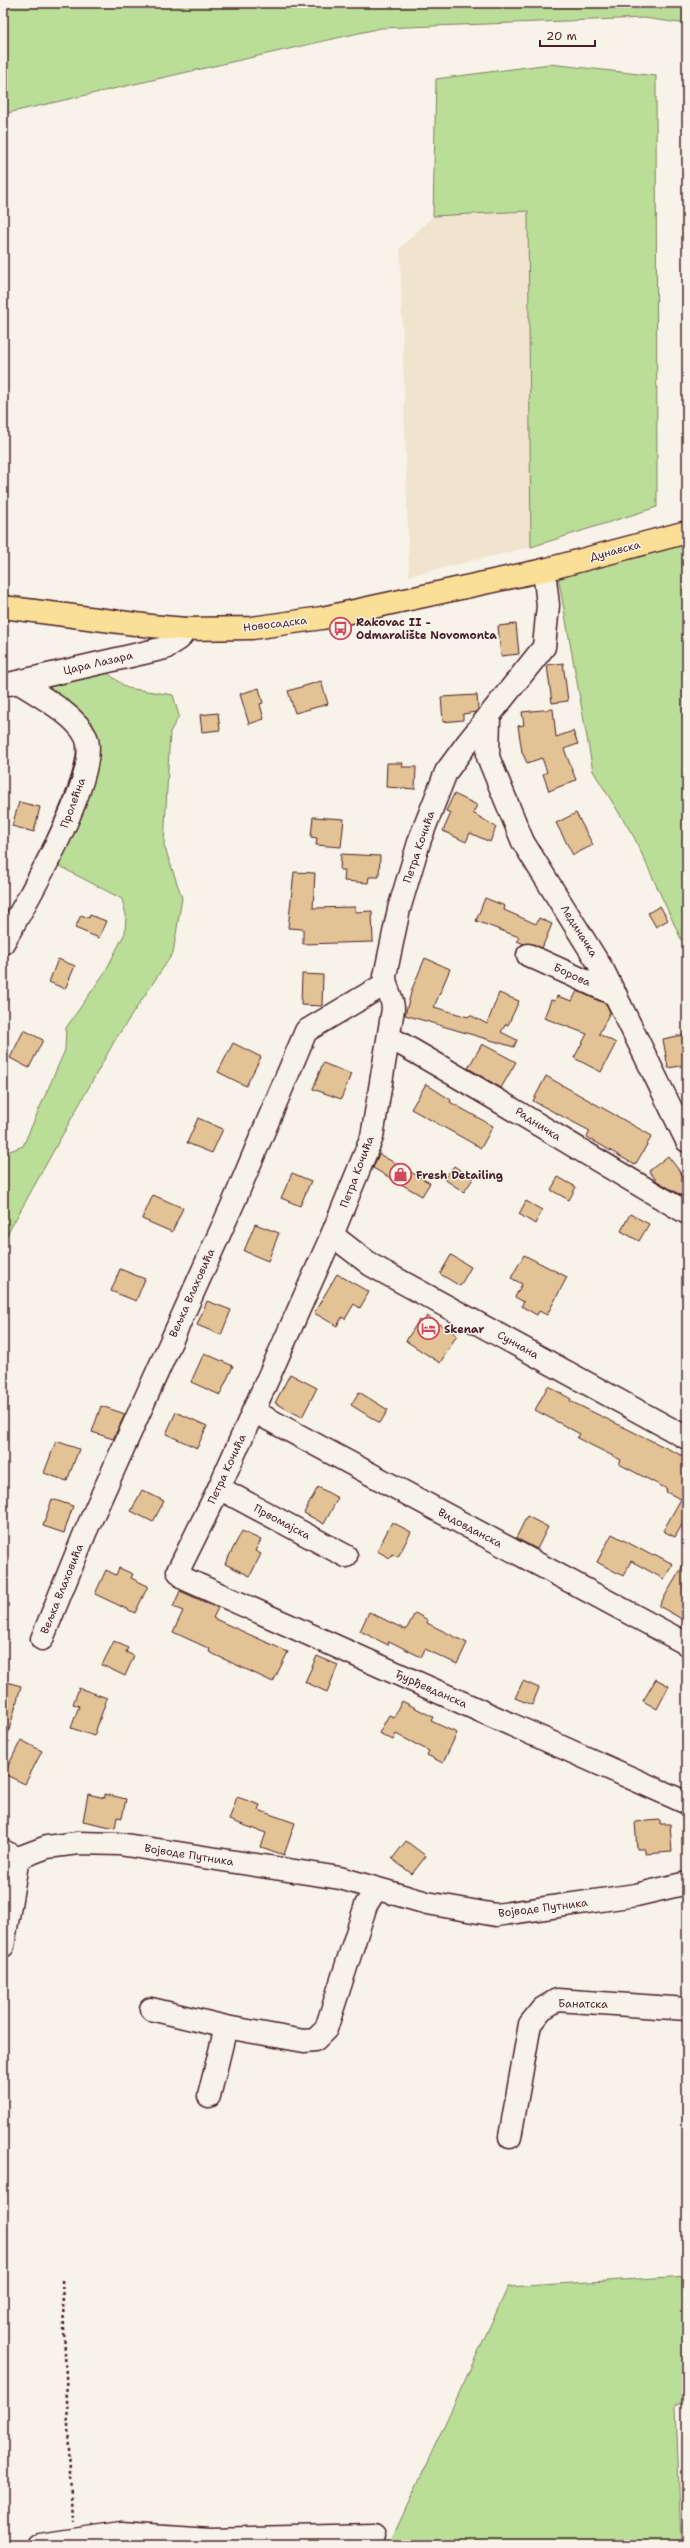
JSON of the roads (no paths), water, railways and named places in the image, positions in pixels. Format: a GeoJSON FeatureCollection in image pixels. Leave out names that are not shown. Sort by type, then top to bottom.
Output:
{"type":"FeatureCollection","features":[{"type":"Feature","properties":{"kind":"main road","name":"Дунавска"},"geometry":{"type":"LineString","coordinates":[[544,570],[687,532]]}},
{"type":"Feature","properties":{"kind":"main road","name":"Новосадска"},"geometry":{"type":"LineString","coordinates":[[3,607],[186,629],[252,628],[283,625],[544,570]]}},
{"type":"Feature","properties":{"kind":"street","name":"Петра Кочића"},"geometry":{"type":"LineString","coordinates":[[178,1571],[219,1488],[254,1411],[332,1235],[372,1137],[390,1037],[393,1001],[385,984],[399,908],[428,819],[450,766],[544,647],[548,605],[544,570]]}},
{"type":"Feature","properties":{"kind":"street","name":"Цара Лазара"},"geometry":{"type":"LineString","coordinates":[[10,684],[165,648],[180,639],[186,629]]}},
{"type":"Feature","properties":{"kind":"street","name":"Пролећна"},"geometry":{"type":"LineString","coordinates":[[3,943],[10,917],[66,824],[85,770],[89,751],[86,736],[74,721],[10,684]]}},
{"type":"Feature","properties":{"kind":"street","name":"Лединачка"},"geometry":{"type":"LineString","coordinates":[[489,717],[488,757],[523,842],[594,954],[616,995],[687,1141]]}},
{"type":"Feature","properties":{"kind":"street","name":"Борова"},"geometry":{"type":"LineString","coordinates":[[528,955],[616,995]]}},
{"type":"Feature","properties":{"kind":"street","name":"Вељка Влаховића"},"geometry":{"type":"LineString","coordinates":[[42,1639],[85,1532],[234,1199],[306,1031],[385,984]]}},
{"type":"Feature","properties":{"kind":"street","name":"Радничка"},"geometry":{"type":"LineString","coordinates":[[390,1037],[508,1105],[576,1148],[687,1213]]}},
{"type":"Feature","properties":{"kind":"street","name":"Сунчана"},"geometry":{"type":"LineString","coordinates":[[332,1235],[371,1265],[687,1438]]}},
{"type":"Feature","properties":{"kind":"street","name":"Видовданска"},"geometry":{"type":"LineString","coordinates":[[254,1411],[687,1644]]}},
{"type":"Feature","properties":{"kind":"street","name":"Првомајска"},"geometry":{"type":"LineString","coordinates":[[219,1488],[346,1556]]}},
{"type":"Feature","properties":{"kind":"street","name":"Ђурђевданска"},"geometry":{"type":"LineString","coordinates":[[178,1571],[185,1579],[687,1804]]}},
{"type":"Feature","properties":{"kind":"street","name":"Војводе Путника"},"geometry":{"type":"LineString","coordinates":[[11,1855],[47,1847],[78,1843],[119,1844],[340,1878],[427,1903],[496,1915],[636,1895],[687,1883]]}},
{"type":"Feature","properties":{"kind":"street"},"geometry":{"type":"LineString","coordinates":[[3,1946],[11,1855]]}},
{"type":"Feature","properties":{"kind":"street"},"geometry":{"type":"LineString","coordinates":[[151,2009],[226,2027],[304,2041],[315,2040],[326,2029],[366,1905],[376,1889]]}},
{"type":"Feature","properties":{"kind":"street","name":"Банатска"},"geometry":{"type":"LineString","coordinates":[[510,2137],[530,2024],[542,2009],[557,2000],[687,2009]]}},
{"type":"Feature","properties":{"kind":"street"},"geometry":{"type":"LineString","coordinates":[[209,2096],[226,2027]]}},
{"type":"Feature","properties":{"kind":"street"},"geometry":{"type":"LineString","coordinates":[[39,2545],[121,2533],[209,2539],[374,2535]]}},
{"type":"Feature","properties":{"kind":"place","name":"Rakovac II - Odmaralište Novomonta"},"geometry":{"type":"Point","coordinates":[340,628]}},
{"type":"Feature","properties":{"kind":"place","name":"Fresh Detailing"},"geometry":{"type":"Point","coordinates":[400,1175]}},
{"type":"Feature","properties":{"kind":"place","name":"Skenar"},"geometry":{"type":"Point","coordinates":[429,1329]}}]}
